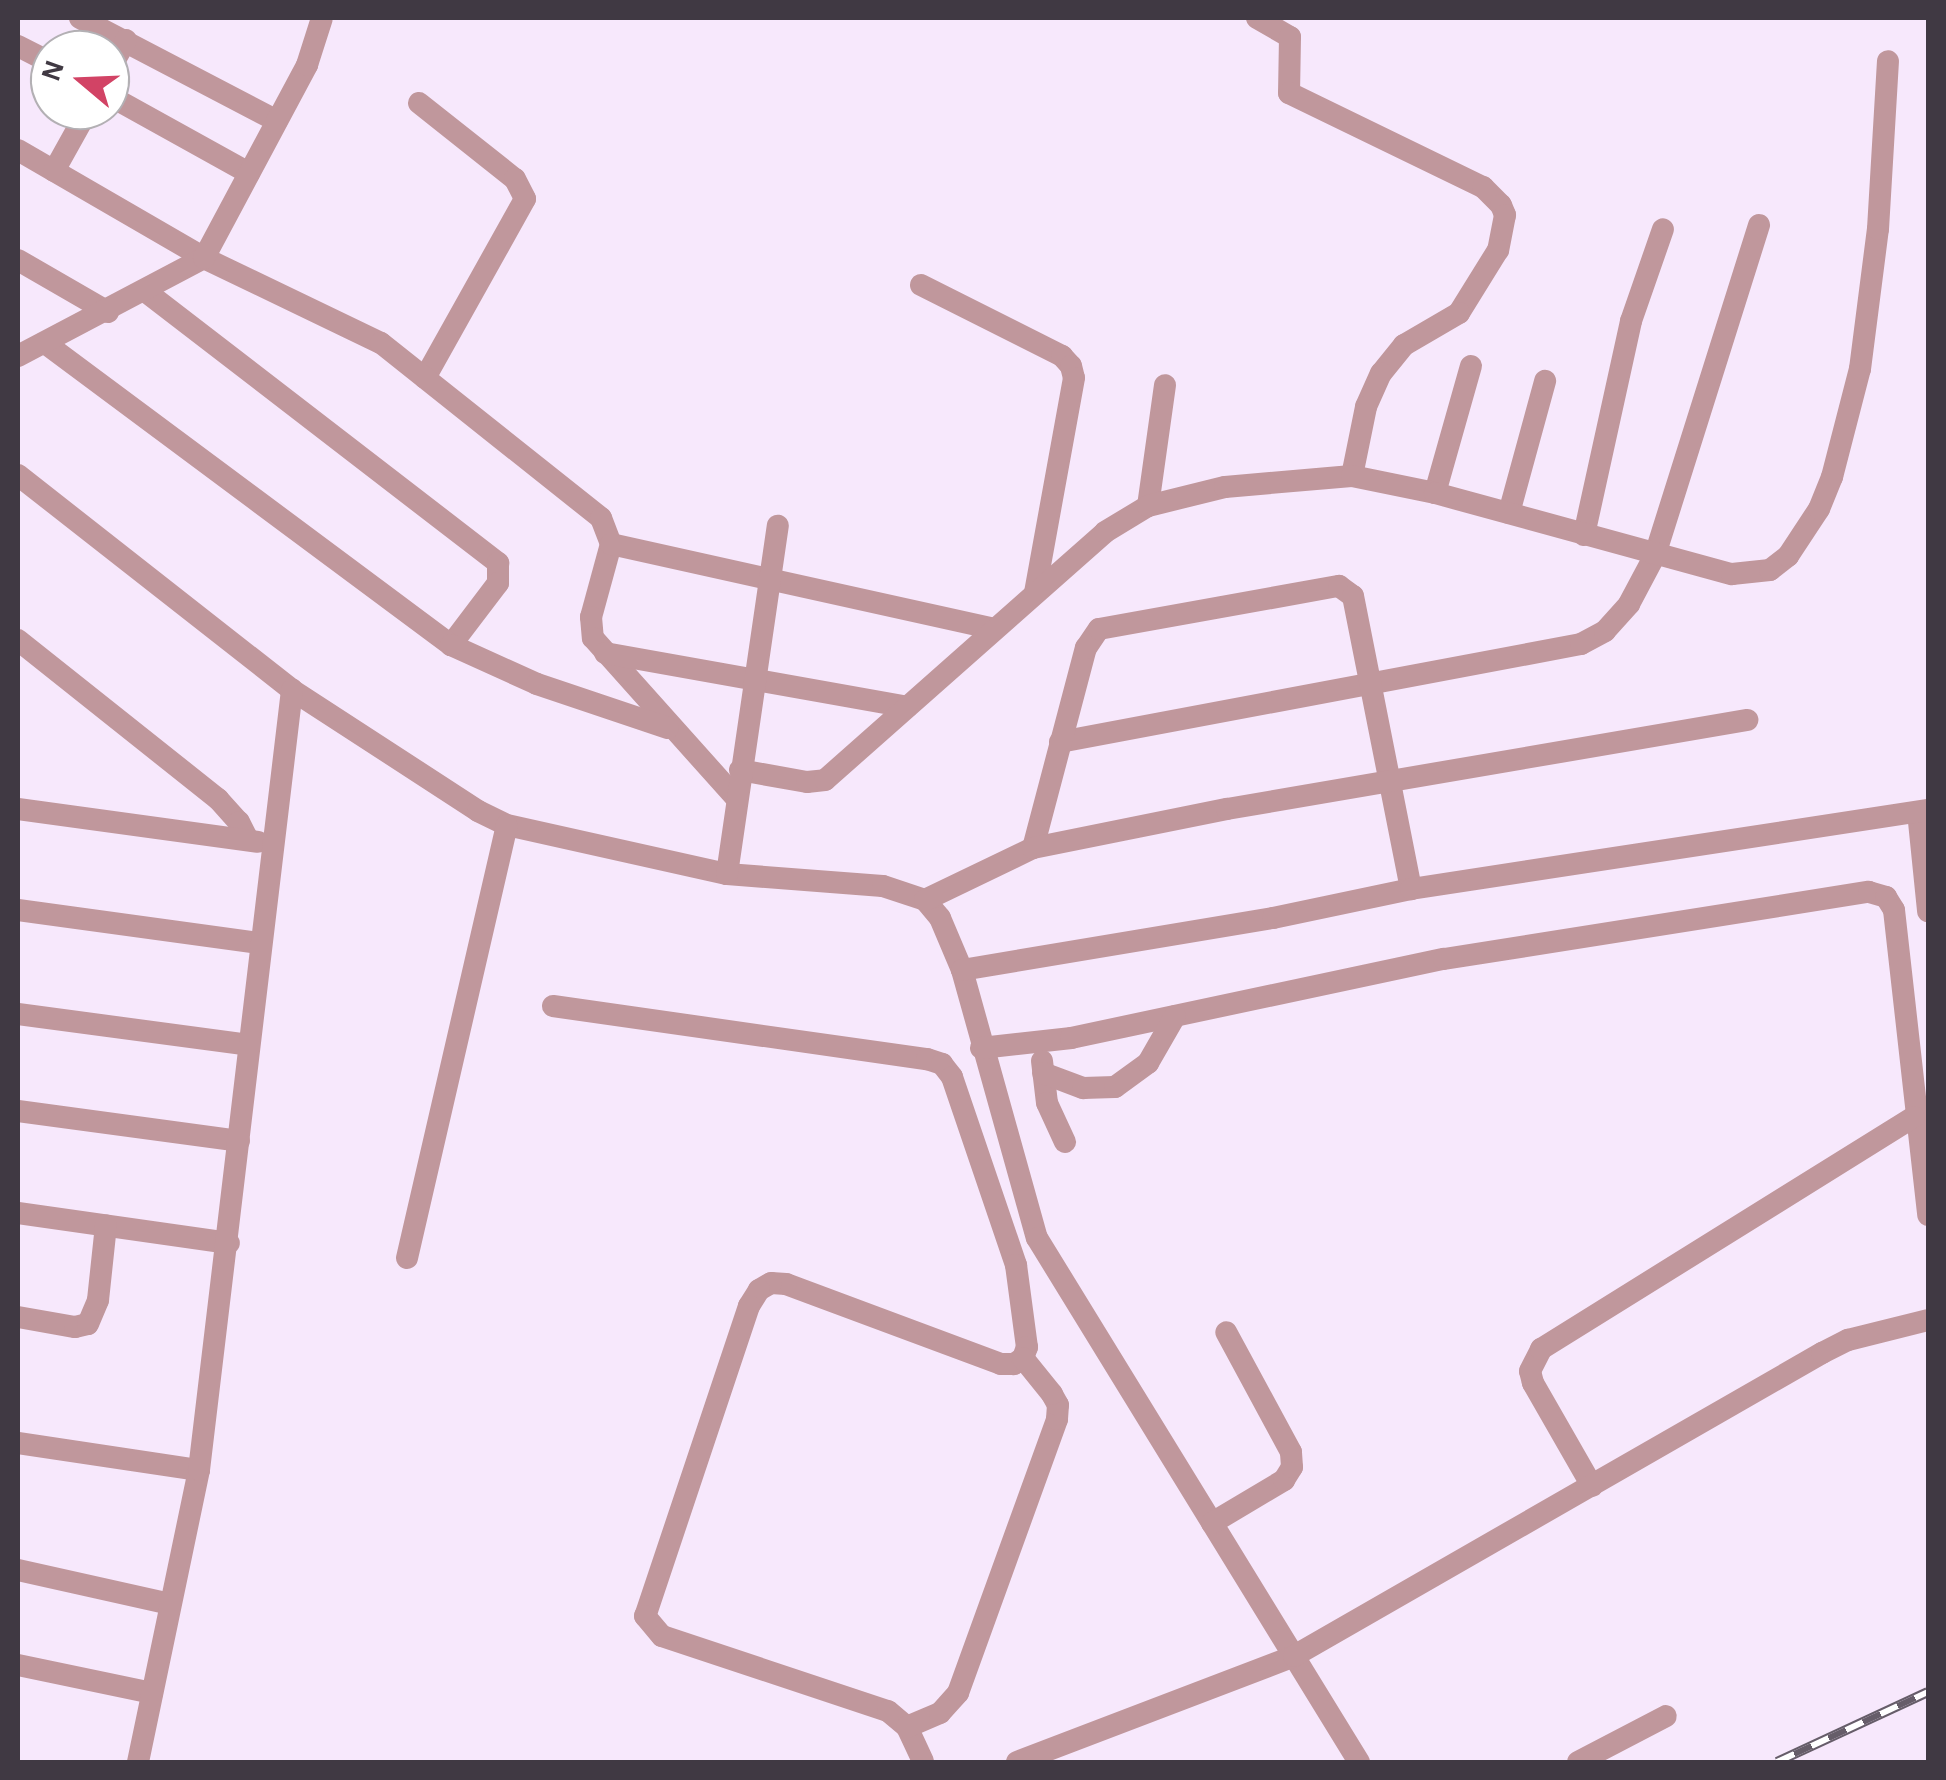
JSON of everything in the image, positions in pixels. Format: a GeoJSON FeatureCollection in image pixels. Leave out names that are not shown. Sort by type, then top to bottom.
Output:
{"type":"FeatureCollection","features":[{"type":"Feature","properties":{"kind":"street"},"geometry":{"type":"LineString","coordinates":[[80,18],[105,30]]}},
{"type":"Feature","properties":{"kind":"street"},"geometry":{"type":"LineString","coordinates":[[18,356],[108,312],[204,258],[306,64],[322,18]]}},
{"type":"Feature","properties":{"kind":"street"},"geometry":{"type":"LineString","coordinates":[[1257,18],[1290,37],[1290,92],[1482,188],[1502,204],[1505,215],[1498,250],[1459,313],[1404,345],[1382,372],[1366,407],[1352,476]]}},
{"type":"Feature","properties":{"kind":"street"},"geometry":{"type":"LineString","coordinates":[[130,42],[277,121]]}},
{"type":"Feature","properties":{"kind":"street"},"geometry":{"type":"LineString","coordinates":[[740,770],[807,782],[826,780],[1105,532],[1148,506],[1224,487],[1352,476],[1435,493],[1732,574],[1770,570],[1788,556],[1818,510],[1832,477],[1870,320],[1888,62]]}},
{"type":"Feature","properties":{"kind":"street"},"geometry":{"type":"LineString","coordinates":[[419,103],[515,179],[525,199],[424,378]]}},
{"type":"Feature","properties":{"kind":"street"},"geometry":{"type":"LineString","coordinates":[[130,107],[250,173]]}},
{"type":"Feature","properties":{"kind":"street"},"geometry":{"type":"LineString","coordinates":[[54,171],[77,130]]}},
{"type":"Feature","properties":{"kind":"street"},"geometry":{"type":"LineString","coordinates":[[18,150],[204,258],[358,329],[601,518],[611,544],[590,624],[593,638],[736,798]]}},
{"type":"Feature","properties":{"kind":"street"},"geometry":{"type":"LineString","coordinates":[[1060,742],[1581,644],[1605,631],[1629,604],[1655,555],[1759,225]]}},
{"type":"Feature","properties":{"kind":"street"},"geometry":{"type":"LineString","coordinates":[[1584,534],[1631,321],[1663,230]]}},
{"type":"Feature","properties":{"kind":"street"},"geometry":{"type":"LineString","coordinates":[[18,260],[108,312]]}},
{"type":"Feature","properties":{"kind":"street"},"geometry":{"type":"LineString","coordinates":[[921,285],[1062,356],[1071,366],[1071,396],[1035,594]]}},
{"type":"Feature","properties":{"kind":"street"},"geometry":{"type":"LineString","coordinates":[[145,291],[498,563],[502,570],[498,583],[451,645]]}},
{"type":"Feature","properties":{"kind":"street"},"geometry":{"type":"LineString","coordinates":[[46,342],[451,645],[537,684],[672,729]]}},
{"type":"Feature","properties":{"kind":"street"},"geometry":{"type":"LineString","coordinates":[[1435,493],[1471,366]]}},
{"type":"Feature","properties":{"kind":"street"},"geometry":{"type":"LineString","coordinates":[[1509,513],[1545,380]]}},
{"type":"Feature","properties":{"kind":"street"},"geometry":{"type":"LineString","coordinates":[[1148,506],[1165,385]]}},
{"type":"Feature","properties":{"kind":"street"},"geometry":{"type":"LineString","coordinates":[[18,475],[292,690],[440,791],[508,825],[729,858],[882,886],[925,900],[940,918],[962,970],[980,1048],[1037,1238],[1359,1762]]}},
{"type":"Feature","properties":{"kind":"street"},"geometry":{"type":"LineString","coordinates":[[729,858],[778,526]]}},
{"type":"Feature","properties":{"kind":"street"},"geometry":{"type":"LineString","coordinates":[[611,544],[994,629]]}},
{"type":"Feature","properties":{"kind":"street"},"geometry":{"type":"LineString","coordinates":[[1033,848],[1086,648],[1107,624],[1340,586],[1353,596],[1411,888]]}},
{"type":"Feature","properties":{"kind":"street"},"geometry":{"type":"LineString","coordinates":[[18,640],[218,799],[260,842]]}},
{"type":"Feature","properties":{"kind":"street"},"geometry":{"type":"LineString","coordinates":[[605,653],[907,707]]}},
{"type":"Feature","properties":{"kind":"street"},"geometry":{"type":"LineString","coordinates":[[138,1762],[199,1470],[229,1242],[260,943],[260,842],[292,690]]}},
{"type":"Feature","properties":{"kind":"street"},"geometry":{"type":"LineString","coordinates":[[925,900],[1033,848],[1227,809],[1747,720]]}},
{"type":"Feature","properties":{"kind":"street"},"geometry":{"type":"LineString","coordinates":[[18,808],[260,842]]}},
{"type":"Feature","properties":{"kind":"street"},"geometry":{"type":"LineString","coordinates":[[962,970],[1274,918],[1411,888],[1923,811],[1928,911]]}},
{"type":"Feature","properties":{"kind":"street"},"geometry":{"type":"LineString","coordinates":[[407,1258],[508,825]]}},
{"type":"Feature","properties":{"kind":"street"},"geometry":{"type":"LineString","coordinates":[[980,1048],[1042,1042],[1444,959],[1870,892],[1886,897],[1894,910],[1914,1117],[1928,1215]]}},
{"type":"Feature","properties":{"kind":"street"},"geometry":{"type":"LineString","coordinates":[[18,910],[260,943]]}},
{"type":"Feature","properties":{"kind":"street"},"geometry":{"type":"LineString","coordinates":[[553,1006],[942,1064],[952,1077],[1016,1265],[1027,1347],[1023,1358],[1014,1364],[1001,1364],[786,1284],[771,1283],[760,1290],[749,1306],[645,1616],[662,1636],[888,1710],[906,1728],[923,1762]]}},
{"type":"Feature","properties":{"kind":"street"},"geometry":{"type":"LineString","coordinates":[[18,1014],[249,1045]]}},
{"type":"Feature","properties":{"kind":"street"},"geometry":{"type":"LineString","coordinates":[[1043,1073],[1083,1088],[1115,1088],[1148,1063],[1175,1016]]}},
{"type":"Feature","properties":{"kind":"street"},"geometry":{"type":"LineString","coordinates":[[1042,1042],[1046,1103],[1066,1142]]}},
{"type":"Feature","properties":{"kind":"street"},"geometry":{"type":"LineString","coordinates":[[18,1111],[239,1141]]}},
{"type":"Feature","properties":{"kind":"street"},"geometry":{"type":"LineString","coordinates":[[1592,1486],[1533,1383],[1530,1371],[1540,1348],[1914,1117]]}},
{"type":"Feature","properties":{"kind":"street"},"geometry":{"type":"LineString","coordinates":[[18,1213],[229,1242]]}},
{"type":"Feature","properties":{"kind":"street"},"geometry":{"type":"LineString","coordinates":[[18,1318],[75,1327],[88,1324],[98,1300],[106,1226]]}},
{"type":"Feature","properties":{"kind":"street"},"geometry":{"type":"LineString","coordinates":[[1016,1762],[1294,1656],[1848,1340],[1928,1320]]}},
{"type":"Feature","properties":{"kind":"street"},"geometry":{"type":"LineString","coordinates":[[1212,1523],[1284,1480],[1292,1467],[1291,1452],[1226,1332]]}},
{"type":"Feature","properties":{"kind":"street"},"geometry":{"type":"LineString","coordinates":[[906,1728],[940,1713],[958,1693],[1057,1420],[1058,1405],[1052,1394],[1023,1358]]}},
{"type":"Feature","properties":{"kind":"street"},"geometry":{"type":"LineString","coordinates":[[18,1443],[199,1470]]}},
{"type":"Feature","properties":{"kind":"street"},"geometry":{"type":"LineString","coordinates":[[18,1570],[170,1604]]}},
{"type":"Feature","properties":{"kind":"street"},"geometry":{"type":"LineString","coordinates":[[18,1664],[152,1693]]}},
{"type":"Feature","properties":{"kind":"street"},"geometry":{"type":"LineString","coordinates":[[1578,1762],[1666,1716]]}},
{"type":"Feature","properties":{"kind":"railway"},"geometry":{"type":"LineString","coordinates":[[1777,1762],[1928,1692]]}}]}
